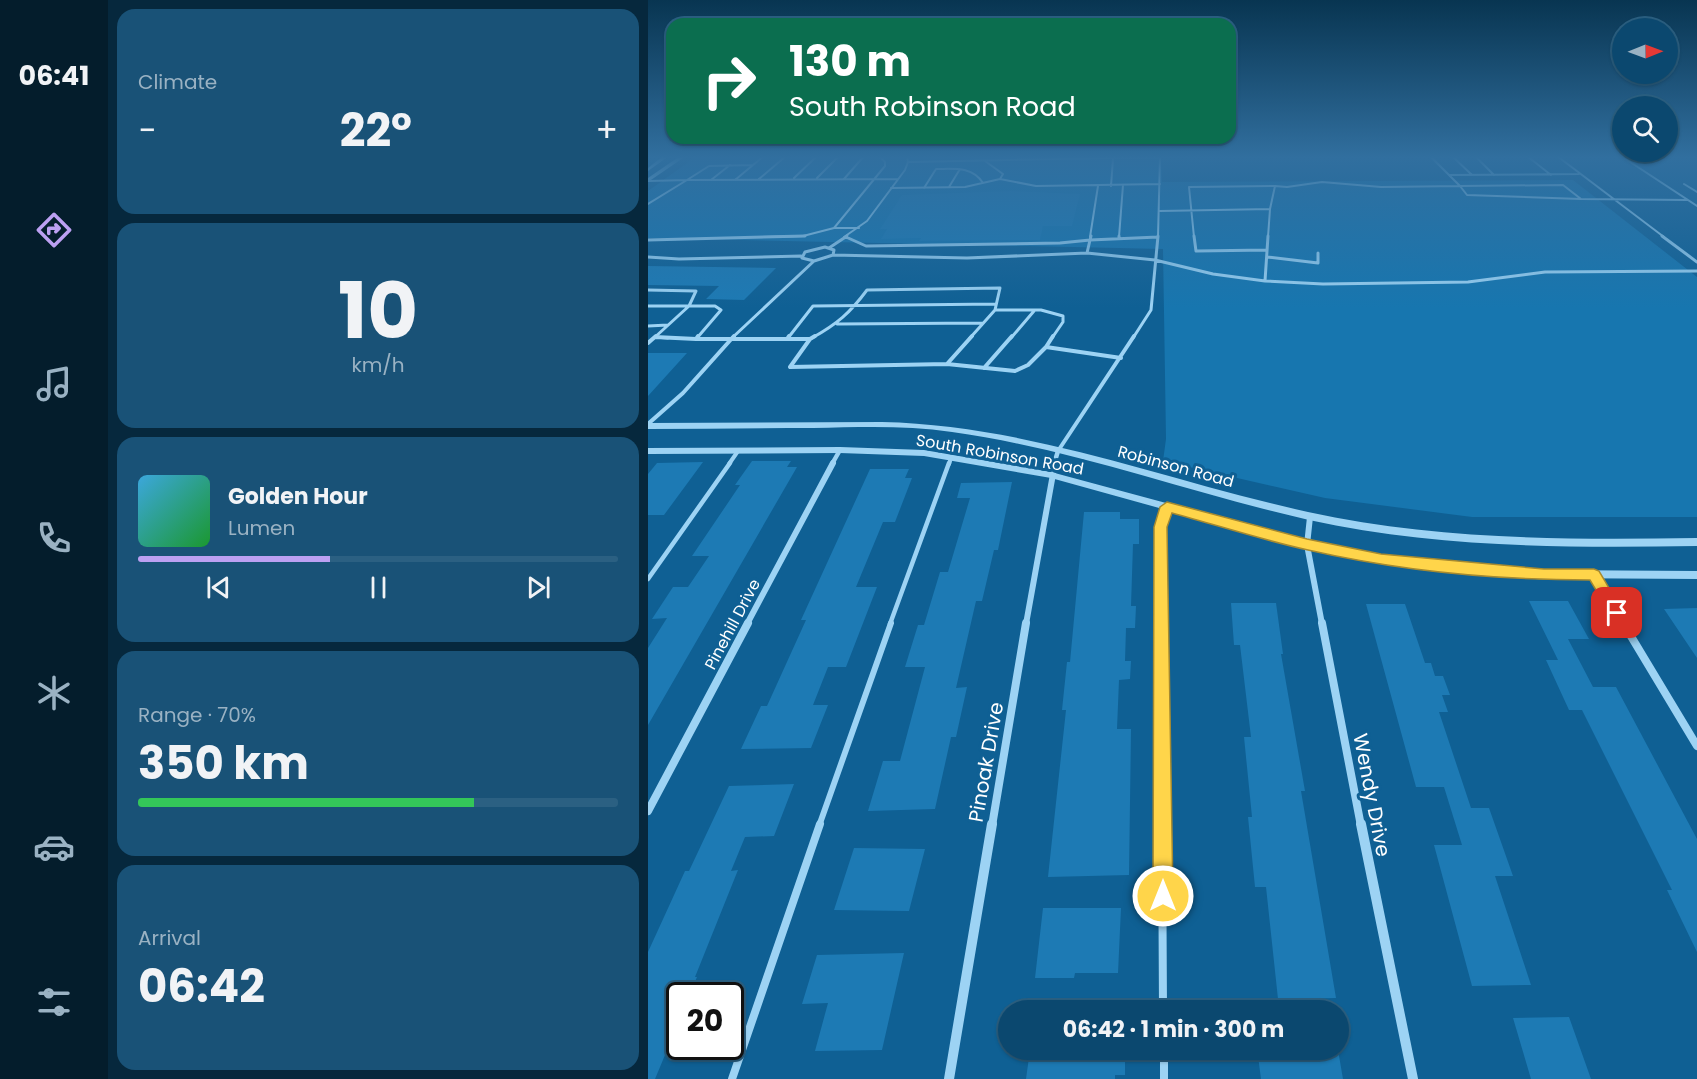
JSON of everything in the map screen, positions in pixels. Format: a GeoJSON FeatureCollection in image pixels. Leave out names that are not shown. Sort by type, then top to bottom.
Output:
{"type":"FeatureCollection","features":[{"type":"Feature","properties":{"kind":"street","name":"Robinson Road"},"geometry":{"type":"LineString","coordinates":[[648,425],[902,425],[988,435],[1310,516],[1399,533],[1562,544],[1697,542]]}},
{"type":"Feature","properties":{"kind":"street","name":"South Robinson Road"},"geometry":{"type":"LineString","coordinates":[[648,451],[840,450],[924,453],[1051,475],[1307,545],[1381,559],[1544,574],[1697,575]]}},
{"type":"Feature","properties":{"kind":"street","name":"Pinehill Drive"},"geometry":{"type":"LineString","coordinates":[[648,811],[840,450]]}},
{"type":"Feature","properties":{"kind":"street","name":"Pinoak Drive"},"geometry":{"type":"LineString","coordinates":[[949,1079],[1051,475],[1058,451]]}},
{"type":"Feature","properties":{"kind":"street","name":"Wendy Drive"},"geometry":{"type":"LineString","coordinates":[[1310,516],[1307,545],[1362,832],[1413,1079]]}},
{"type":"Feature","properties":{"kind":"street"},"geometry":{"type":"LineString","coordinates":[[1594,575],[1697,746]]}},
{"type":"Feature","properties":{"kind":"lane"},"geometry":{"type":"LineString","coordinates":[[834,228],[852,206]]}},
{"type":"Feature","properties":{"kind":"lane"},"geometry":{"type":"LineString","coordinates":[[648,257],[679,259],[801,256],[809,250],[829,248],[846,237],[867,221],[878,206]]}},
{"type":"Feature","properties":{"kind":"lane"},"geometry":{"type":"LineString","coordinates":[[1087,253],[1095,206]]}},
{"type":"Feature","properties":{"kind":"lane"},"geometry":{"type":"LineString","coordinates":[[1119,238],[1121,206]]}},
{"type":"Feature","properties":{"kind":"lane"},"geometry":{"type":"LineString","coordinates":[[1058,451],[1150,310],[1160,206]]}},
{"type":"Feature","properties":{"kind":"lane"},"geometry":{"type":"LineString","coordinates":[[1191,206],[1196,251],[1267,250]]}},
{"type":"Feature","properties":{"kind":"lane"},"geometry":{"type":"LineString","coordinates":[[1623,206],[1697,262]]}},
{"type":"Feature","properties":{"kind":"lane"},"geometry":{"type":"LineString","coordinates":[[1160,211],[1270,209],[1265,281]]}},
{"type":"Feature","properties":{"kind":"lane"},"geometry":{"type":"LineString","coordinates":[[648,240],[803,236],[834,228],[859,228]]}},
{"type":"Feature","properties":{"kind":"lane"},"geometry":{"type":"LineString","coordinates":[[846,237],[866,246],[1060,243],[1158,237]]}},
{"type":"Feature","properties":{"kind":"lane"},"geometry":{"type":"LineString","coordinates":[[829,248],[834,250],[833,255]]}},
{"type":"Feature","properties":{"kind":"lane"},"geometry":{"type":"LineString","coordinates":[[801,256],[805,260],[814,261],[833,255],[967,258],[1087,253],[1155,260],[1213,274],[1265,281],[1323,284],[1468,282],[1545,272],[1697,271]]}},
{"type":"Feature","properties":{"kind":"lane"},"geometry":{"type":"LineString","coordinates":[[1267,257],[1318,263],[1318,253]]}},
{"type":"Feature","properties":{"kind":"lane"},"geometry":{"type":"LineString","coordinates":[[648,425],[683,393],[732,338],[814,261]]}},
{"type":"Feature","properties":{"kind":"lane"},"geometry":{"type":"LineString","coordinates":[[947,364],[995,310],[1000,288],[867,290],[837,324],[810,339],[790,367],[947,364],[1015,371],[1028,365],[1046,347],[1063,322],[1063,316],[1058,312],[995,310]]}},
{"type":"Feature","properties":{"kind":"lane"},"geometry":{"type":"LineString","coordinates":[[648,290],[696,291],[689,306],[648,343]]}},
{"type":"Feature","properties":{"kind":"lane"},"geometry":{"type":"LineString","coordinates":[[787,339],[813,306],[996,304]]}},
{"type":"Feature","properties":{"kind":"lane"},"geometry":{"type":"LineString","coordinates":[[648,306],[715,306],[721,310],[696,339]]}},
{"type":"Feature","properties":{"kind":"lane"},"geometry":{"type":"LineString","coordinates":[[984,368],[1034,311]]}},
{"type":"Feature","properties":{"kind":"lane"},"geometry":{"type":"LineString","coordinates":[[837,324],[983,323]]}},
{"type":"Feature","properties":{"kind":"lane"},"geometry":{"type":"LineString","coordinates":[[648,326],[668,325]]}},
{"type":"Feature","properties":{"kind":"lane"},"geometry":{"type":"LineString","coordinates":[[655,337],[810,339]]}},
{"type":"Feature","properties":{"kind":"lane"},"geometry":{"type":"LineString","coordinates":[[1046,347],[1120,358]]}},
{"type":"Feature","properties":{"kind":"lane"},"geometry":{"type":"LineString","coordinates":[[648,579],[738,451]]}},
{"type":"Feature","properties":{"kind":"lane"},"geometry":{"type":"LineString","coordinates":[[732,1079],[863,699],[951,458]]}},
{"type":"Feature","properties":{"kind":"lane"},"geometry":{"type":"LineString","coordinates":[[1163,1000],[1161,527],[1167,507]]}},
{"type":"Feature","properties":{"kind":"lane"},"geometry":{"type":"LineString","coordinates":[[1164,1060],[1164,1079]]}},
{"type":"Feature","properties":{"kind":"shaded area"},"geometry":{"type":"Polygon","coordinates":[[[648,206],[1607,206],[1697,277],[1697,517],[1472,517],[1325,498],[1163,461],[1166,439],[1163,249],[648,238],[648,206]]]}},
{"type":"Feature","properties":{"kind":"building"},"geometry":{"type":"Polygon","coordinates":[[[895,206],[1077,206],[1072,226],[1043,226],[1040,240],[881,239],[887,229],[880,229],[895,206]]]}},
{"type":"Feature","properties":{"kind":"building"},"geometry":{"type":"Polygon","coordinates":[[[648,266],[776,268],[744,300],[706,299],[719,286],[648,285],[648,266]]]}},
{"type":"Feature","properties":{"kind":"building"},"geometry":{"type":"Polygon","coordinates":[[[648,353],[687,353],[648,396],[648,353]]]}},
{"type":"Feature","properties":{"kind":"building"},"geometry":{"type":"Polygon","coordinates":[[[752,461],[791,461],[787,467],[797,467],[648,725],[648,648],[667,618],[652,619],[673,587],[688,587],[709,556],[692,556],[740,485],[735,485],[752,461]]]}},
{"type":"Feature","properties":{"kind":"building"},"geometry":{"type":"Polygon","coordinates":[[[703,462],[664,515],[648,515],[648,474],[657,463],[703,462]]]}},
{"type":"Feature","properties":{"kind":"building"},"geometry":{"type":"Polygon","coordinates":[[[870,469],[909,469],[905,478],[912,478],[895,522],[883,522],[856,587],[877,587],[846,667],[828,667],[813,705],[828,705],[811,748],[741,749],[761,706],[767,706],[806,620],[801,620],[870,469]]]}},
{"type":"Feature","properties":{"kind":"building"},"geometry":{"type":"Polygon","coordinates":[[[1012,482],[998,550],[994,550],[982,601],[976,601],[956,688],[967,687],[956,737],[951,737],[935,809],[868,811],[883,761],[900,761],[925,667],[905,667],[918,625],[924,625],[940,572],[948,572],[970,498],[957,498],[961,483],[1012,482]]]}},
{"type":"Feature","properties":{"kind":"building"},"geometry":{"type":"Polygon","coordinates":[[[1084,512],[1120,512],[1120,519],[1139,519],[1139,544],[1133,544],[1131,606],[1136,606],[1135,628],[1126,628],[1125,661],[1131,661],[1130,679],[1119,680],[1117,729],[1131,729],[1129,875],[1048,877],[1066,710],[1062,710],[1067,662],[1070,662],[1084,512]]]}},
{"type":"Feature","properties":{"kind":"building"},"geometry":{"type":"Polygon","coordinates":[[[1529,601],[1568,601],[1589,639],[1568,639],[1593,687],[1616,687],[1697,839],[1697,952],[1667,890],[1672,890],[1582,710],[1569,710],[1546,660],[1558,660],[1529,601]]]}},
{"type":"Feature","properties":{"kind":"building"},"geometry":{"type":"Polygon","coordinates":[[[1231,603],[1276,603],[1283,654],[1281,654],[1305,791],[1301,791],[1336,998],[1278,999],[1266,887],[1255,887],[1248,817],[1252,817],[1244,737],[1251,737],[1240,645],[1234,645],[1231,603]]]}},
{"type":"Feature","properties":{"kind":"building"},"geometry":{"type":"Polygon","coordinates":[[[1366,604],[1405,604],[1425,663],[1431,663],[1435,676],[1443,676],[1450,695],[1442,695],[1448,712],[1439,712],[1471,808],[1489,808],[1513,876],[1495,876],[1531,985],[1472,986],[1434,845],[1462,845],[1444,787],[1416,787],[1366,604]]]}},
{"type":"Feature","properties":{"kind":"building"},"geometry":{"type":"Polygon","coordinates":[[[1697,608],[1697,658],[1664,609],[1697,608]]]}},
{"type":"Feature","properties":{"kind":"building"},"geometry":{"type":"Polygon","coordinates":[[[794,784],[774,836],[745,837],[731,871],[738,870],[695,982],[666,982],[666,1053],[655,1079],[648,1079],[648,952],[685,871],[689,871],[729,786],[794,784]]]}},
{"type":"Feature","properties":{"kind":"building"},"geometry":{"type":"Polygon","coordinates":[[[854,848],[925,849],[909,911],[834,910],[854,848]]]}},
{"type":"Feature","properties":{"kind":"building"},"geometry":{"type":"Polygon","coordinates":[[[1043,908],[1121,908],[1118,973],[1075,973],[1074,978],[1035,978],[1043,908]]]}},
{"type":"Feature","properties":{"kind":"building"},"geometry":{"type":"Polygon","coordinates":[[[904,953],[882,1050],[815,1051],[828,1003],[802,1004],[817,955],[904,953]]]}},
{"type":"Feature","properties":{"kind":"building"},"geometry":{"type":"Polygon","coordinates":[[[1569,1017],[1591,1079],[1531,1079],[1513,1018],[1569,1017]]]}},
{"type":"Feature","properties":{"kind":"building"},"geometry":{"type":"Polygon","coordinates":[[[1029,1060],[1125,1060],[1125,1075],[1115,1075],[1115,1079],[1026,1079],[1029,1060]]]}},
{"type":"Feature","properties":{"kind":"building"},"geometry":{"type":"Polygon","coordinates":[[[1259,1060],[1340,1060],[1343,1079],[1261,1079],[1259,1060]]]}},
{"type":"Feature","properties":{"kind":"route"},"geometry":{"type":"LineString","coordinates":[[1163,896],[1161,527],[1167,507],[1307,545],[1381,559],[1544,574],[1594,575],[1617,613]]}}]}
